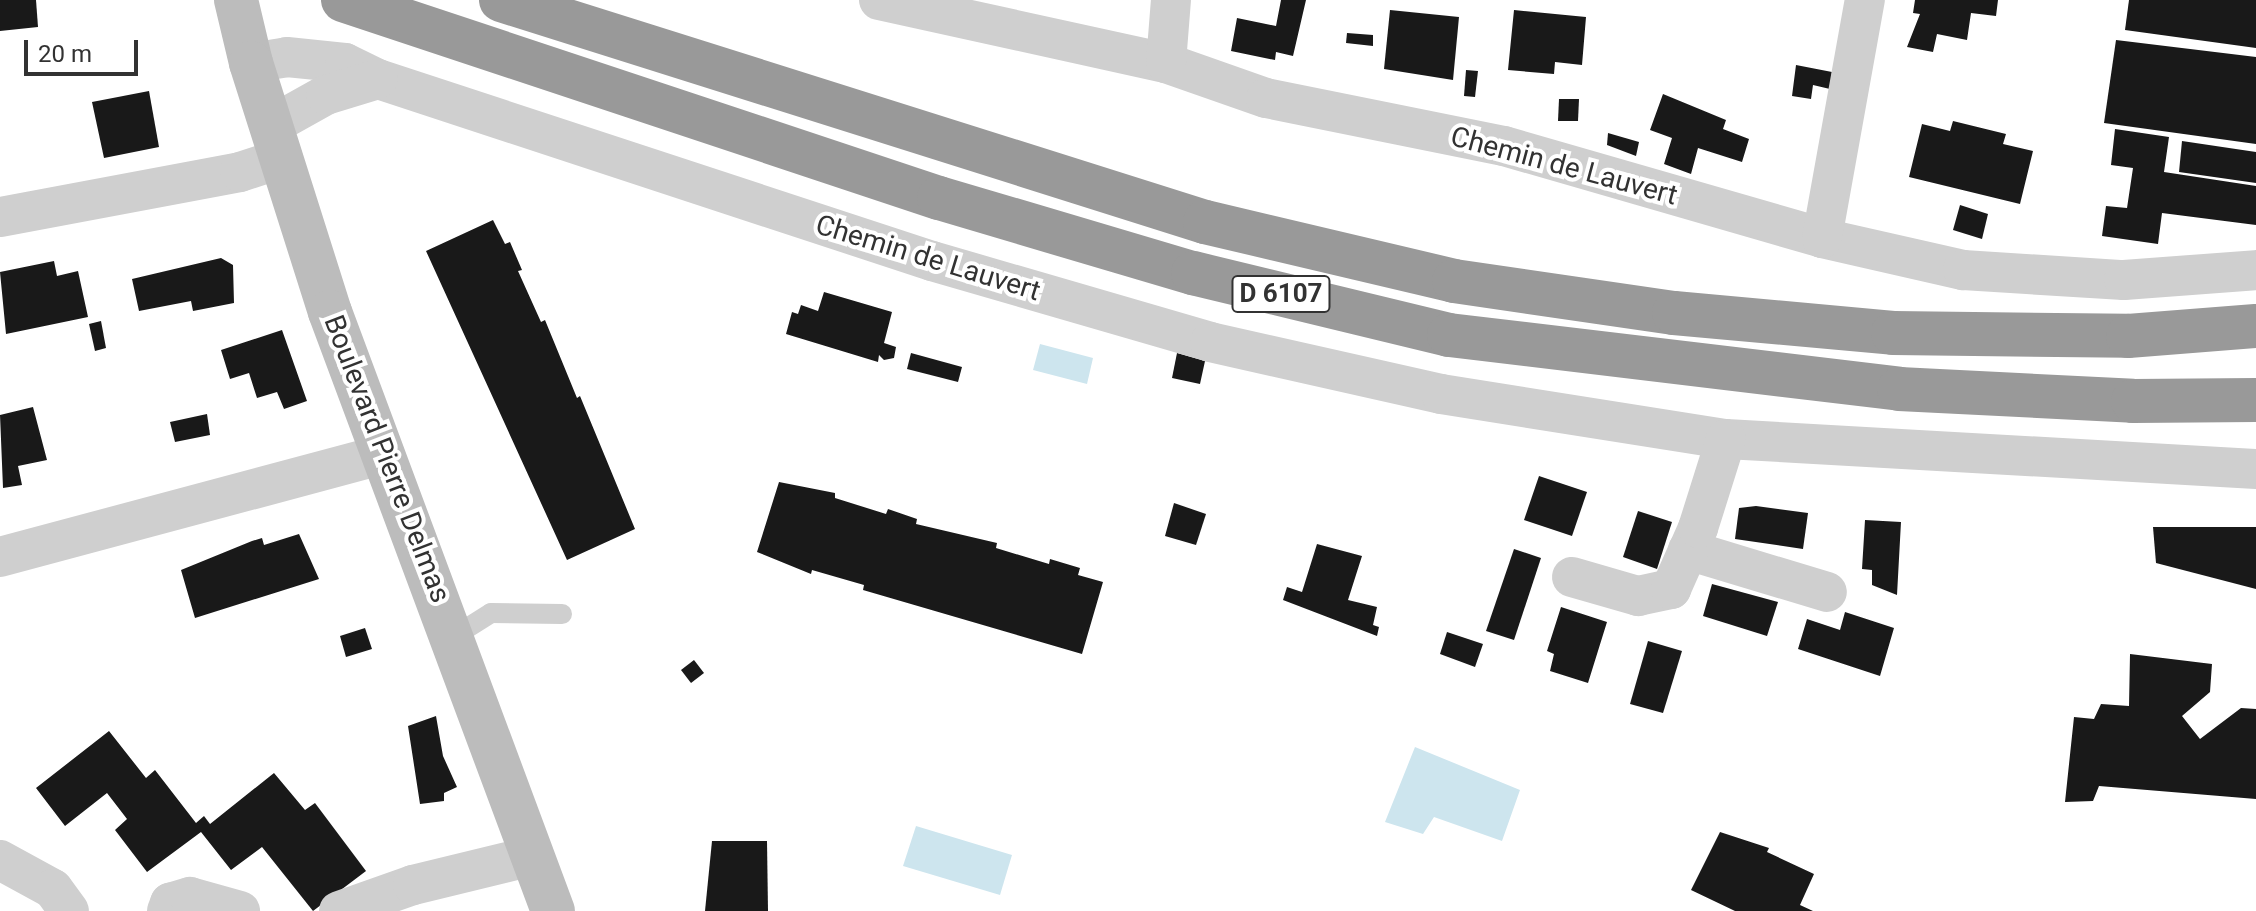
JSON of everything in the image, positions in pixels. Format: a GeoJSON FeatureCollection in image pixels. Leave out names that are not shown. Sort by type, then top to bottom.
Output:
{"type":"FeatureCollection","features":[{"type":"Feature","properties":{"kind":"highway","name":"D 6107"},"geometry":{"type":"LineString","coordinates":[[343,0],[939,198],[1193,273],[1449,335],[1899,389],[2133,401],[2256,400]]}},
{"type":"Feature","properties":{"kind":"highway","name":"D 6107"},"geometry":{"type":"LineString","coordinates":[[501,0],[1205,222],[1454,281],[1674,313],[1893,333],[2128,336],[2256,326]]}},
{"type":"Feature","properties":{"kind":"street","name":"Chemin de Lauvert"},"geometry":{"type":"LineString","coordinates":[[879,0],[1166,63],[1266,98],[1504,146],[1822,238],[1963,270],[2124,280],[2256,270]]}},
{"type":"Feature","properties":{"kind":"street"},"geometry":{"type":"LineString","coordinates":[[1166,63],[1171,0]]}},
{"type":"Feature","properties":{"kind":"street"},"geometry":{"type":"LineString","coordinates":[[1822,238],[1865,0]]}},
{"type":"Feature","properties":{"kind":"street","name":"Boulevard Pierre Delmas"},"geometry":{"type":"LineString","coordinates":[[236,1],[251,63],[330,312],[553,911]]}},
{"type":"Feature","properties":{"kind":"street","name":"Chemin de Lauvert"},"geometry":{"type":"LineString","coordinates":[[251,63],[287,57],[345,63],[378,79],[932,261],[1210,342],[1441,394],[1726,439],[2256,469]]}},
{"type":"Feature","properties":{"kind":"street"},"geometry":{"type":"LineString","coordinates":[[0,217],[240,172],[326,95],[378,79]]}},
{"type":"Feature","properties":{"kind":"street"},"geometry":{"type":"LineString","coordinates":[[1572,577],[1638,596],[1671,589],[1688,550],[1726,439]]}},
{"type":"Feature","properties":{"kind":"street"},"geometry":{"type":"LineString","coordinates":[[0,557],[384,454]]}},
{"type":"Feature","properties":{"kind":"street"},"geometry":{"type":"LineString","coordinates":[[1688,550],[1827,592]]}},
{"type":"Feature","properties":{"kind":"street"},"geometry":{"type":"LineString","coordinates":[[339,911],[413,885],[532,856]]}},
{"type":"Feature","properties":{"kind":"street"},"geometry":{"type":"LineString","coordinates":[[0,860],[53,889],[69,911]]}},
{"type":"Feature","properties":{"kind":"street"},"geometry":{"type":"LineString","coordinates":[[167,911],[170,903],[190,897],[240,911]]}},
{"type":"Feature","properties":{"kind":"lane"},"geometry":{"type":"LineString","coordinates":[[453,637],[491,613],[562,614]]}},
{"type":"Feature","properties":{"kind":"water"},"geometry":{"type":"Polygon","coordinates":[[[1040,344],[1093,358],[1087,384],[1033,370],[1040,344]]]}},
{"type":"Feature","properties":{"kind":"water"},"geometry":{"type":"Polygon","coordinates":[[[1415,747],[1520,790],[1502,841],[1434,817],[1423,834],[1385,822],[1415,747]]]}},
{"type":"Feature","properties":{"kind":"water"},"geometry":{"type":"Polygon","coordinates":[[[916,826],[1012,855],[1000,895],[903,866],[916,826]]]}},
{"type":"Feature","properties":{"kind":"building"},"geometry":{"type":"Polygon","coordinates":[[[0,0],[36,0],[38,27],[0,31],[0,0]]]}},
{"type":"Feature","properties":{"kind":"building"},"geometry":{"type":"Polygon","coordinates":[[[1281,0],[1306,0],[1293,56],[1276,52],[1275,60],[1231,51],[1237,18],[1276,26],[1281,0]]]}},
{"type":"Feature","properties":{"kind":"building"},"geometry":{"type":"Polygon","coordinates":[[[1915,0],[1998,0],[1996,16],[1971,13],[1967,40],[1937,34],[1933,52],[1907,47],[1920,14],[1913,13],[1915,0]]]}},
{"type":"Feature","properties":{"kind":"building"},"geometry":{"type":"Polygon","coordinates":[[[2129,0],[2256,0],[2256,48],[2125,30],[2129,0]]]}},
{"type":"Feature","properties":{"kind":"building"},"geometry":{"type":"Polygon","coordinates":[[[1390,10],[1459,17],[1453,80],[1384,69],[1390,10]]]}},
{"type":"Feature","properties":{"kind":"building"},"geometry":{"type":"Polygon","coordinates":[[[1514,10],[1586,17],[1582,65],[1555,62],[1554,74],[1508,70],[1514,10]]]}},
{"type":"Feature","properties":{"kind":"building"},"geometry":{"type":"Polygon","coordinates":[[[1347,33],[1373,35],[1373,46],[1346,43],[1347,33]]]}},
{"type":"Feature","properties":{"kind":"building"},"geometry":{"type":"Polygon","coordinates":[[[2116,40],[2256,57],[2256,144],[2104,123],[2116,40]]]}},
{"type":"Feature","properties":{"kind":"building"},"geometry":{"type":"Polygon","coordinates":[[[1796,65],[1832,72],[1830,89],[1813,85],[1811,99],[1792,96],[1796,65]]]}},
{"type":"Feature","properties":{"kind":"building"},"geometry":{"type":"Polygon","coordinates":[[[1466,70],[1478,71],[1475,97],[1464,96],[1466,70]]]}},
{"type":"Feature","properties":{"kind":"building"},"geometry":{"type":"Polygon","coordinates":[[[149,91],[159,147],[104,158],[92,102],[149,91]]]}},
{"type":"Feature","properties":{"kind":"building"},"geometry":{"type":"Polygon","coordinates":[[[1663,94],[1726,120],[1723,129],[1749,139],[1742,162],[1698,148],[1691,174],[1664,164],[1672,138],[1650,130],[1663,94]]]}},
{"type":"Feature","properties":{"kind":"building"},"geometry":{"type":"Polygon","coordinates":[[[1559,99],[1579,99],[1578,121],[1558,121],[1559,99]]]}},
{"type":"Feature","properties":{"kind":"building"},"geometry":{"type":"Polygon","coordinates":[[[1953,121],[2006,134],[2003,144],[2033,151],[2020,204],[1909,177],[1922,124],[1950,131],[1953,121]]]}},
{"type":"Feature","properties":{"kind":"building"},"geometry":{"type":"Polygon","coordinates":[[[2115,129],[2169,137],[2164,172],[2256,186],[2256,225],[2162,213],[2158,244],[2102,236],[2106,206],[2127,208],[2133,168],[2111,165],[2115,129]]]}},
{"type":"Feature","properties":{"kind":"building"},"geometry":{"type":"Polygon","coordinates":[[[1608,133],[1639,142],[1636,156],[1607,145],[1608,133]]]}},
{"type":"Feature","properties":{"kind":"building"},"geometry":{"type":"Polygon","coordinates":[[[2182,141],[2256,152],[2256,183],[2179,172],[2182,141]]]}},
{"type":"Feature","properties":{"kind":"building"},"geometry":{"type":"Polygon","coordinates":[[[1960,205],[1988,214],[1982,239],[1953,230],[1960,205]]]}},
{"type":"Feature","properties":{"kind":"building"},"geometry":{"type":"Polygon","coordinates":[[[493,220],[505,244],[510,242],[522,270],[518,271],[541,322],[545,320],[577,398],[580,396],[635,529],[567,560],[426,251],[493,220]]]}},
{"type":"Feature","properties":{"kind":"building"},"geometry":{"type":"Polygon","coordinates":[[[221,258],[233,265],[234,303],[193,311],[191,301],[139,311],[132,279],[221,258]]]}},
{"type":"Feature","properties":{"kind":"building"},"geometry":{"type":"Polygon","coordinates":[[[54,261],[57,276],[78,271],[88,317],[6,334],[0,272],[54,261]]]}},
{"type":"Feature","properties":{"kind":"building"},"geometry":{"type":"Polygon","coordinates":[[[824,292],[892,312],[884,343],[896,347],[894,358],[884,360],[879,355],[878,362],[786,334],[792,312],[798,314],[801,305],[818,311],[824,292]]]}},
{"type":"Feature","properties":{"kind":"building"},"geometry":{"type":"Polygon","coordinates":[[[101,321],[106,348],[95,351],[89,324],[101,321]]]}},
{"type":"Feature","properties":{"kind":"building"},"geometry":{"type":"Polygon","coordinates":[[[282,330],[307,401],[284,409],[277,392],[257,398],[249,373],[230,379],[221,350],[282,330]]]}},
{"type":"Feature","properties":{"kind":"building"},"geometry":{"type":"Polygon","coordinates":[[[911,353],[962,367],[958,382],[907,369],[911,353]]]}},
{"type":"Feature","properties":{"kind":"building"},"geometry":{"type":"Polygon","coordinates":[[[1177,353],[1205,361],[1200,384],[1172,378],[1177,353]]]}},
{"type":"Feature","properties":{"kind":"building"},"geometry":{"type":"Polygon","coordinates":[[[33,407],[47,460],[18,466],[22,485],[3,488],[0,415],[33,407]]]}},
{"type":"Feature","properties":{"kind":"building"},"geometry":{"type":"Polygon","coordinates":[[[207,414],[210,435],[175,442],[170,422],[207,414]]]}},
{"type":"Feature","properties":{"kind":"building"},"geometry":{"type":"Polygon","coordinates":[[[1539,476],[1587,492],[1572,536],[1524,520],[1539,476]]]}},
{"type":"Feature","properties":{"kind":"building"},"geometry":{"type":"Polygon","coordinates":[[[779,482],[835,493],[835,498],[886,514],[888,509],[917,519],[916,524],[997,543],[996,548],[1049,564],[1050,559],[1080,568],[1078,575],[1103,582],[1082,654],[863,590],[864,585],[812,570],[811,574],[757,552],[779,482]]]}},
{"type":"Feature","properties":{"kind":"building"},"geometry":{"type":"Polygon","coordinates":[[[1174,503],[1206,514],[1196,545],[1165,536],[1174,503]]]}},
{"type":"Feature","properties":{"kind":"building"},"geometry":{"type":"Polygon","coordinates":[[[1756,506],[1808,513],[1803,549],[1735,539],[1739,508],[1756,506]]]}},
{"type":"Feature","properties":{"kind":"building"},"geometry":{"type":"Polygon","coordinates":[[[1638,511],[1672,522],[1657,569],[1623,557],[1638,511]]]}},
{"type":"Feature","properties":{"kind":"building"},"geometry":{"type":"Polygon","coordinates":[[[1865,520],[1901,522],[1897,595],[1872,585],[1872,570],[1862,569],[1865,520]]]}},
{"type":"Feature","properties":{"kind":"building"},"geometry":{"type":"Polygon","coordinates":[[[2153,527],[2256,527],[2256,589],[2156,563],[2153,527]]]}},
{"type":"Feature","properties":{"kind":"building"},"geometry":{"type":"Polygon","coordinates":[[[299,534],[319,579],[195,618],[181,570],[252,541],[262,538],[264,545],[299,534]]]}},
{"type":"Feature","properties":{"kind":"building"},"geometry":{"type":"Polygon","coordinates":[[[1317,544],[1362,556],[1348,600],[1377,607],[1373,625],[1379,627],[1377,636],[1283,600],[1287,587],[1302,592],[1317,544]]]}},
{"type":"Feature","properties":{"kind":"building"},"geometry":{"type":"Polygon","coordinates":[[[1514,549],[1541,558],[1514,640],[1486,631],[1514,549]]]}},
{"type":"Feature","properties":{"kind":"building"},"geometry":{"type":"Polygon","coordinates":[[[1712,584],[1778,602],[1767,636],[1703,616],[1712,584]]]}},
{"type":"Feature","properties":{"kind":"building"},"geometry":{"type":"Polygon","coordinates":[[[1561,607],[1607,622],[1588,683],[1550,671],[1554,654],[1547,651],[1561,607]]]}},
{"type":"Feature","properties":{"kind":"building"},"geometry":{"type":"Polygon","coordinates":[[[1845,612],[1894,628],[1880,676],[1798,649],[1807,619],[1840,630],[1845,612]]]}},
{"type":"Feature","properties":{"kind":"building"},"geometry":{"type":"Polygon","coordinates":[[[365,628],[372,649],[346,657],[340,636],[365,628]]]}},
{"type":"Feature","properties":{"kind":"building"},"geometry":{"type":"Polygon","coordinates":[[[1447,632],[1483,644],[1475,667],[1440,654],[1447,632]]]}},
{"type":"Feature","properties":{"kind":"building"},"geometry":{"type":"Polygon","coordinates":[[[1648,641],[1682,651],[1663,713],[1630,704],[1648,641]]]}},
{"type":"Feature","properties":{"kind":"building"},"geometry":{"type":"Polygon","coordinates":[[[2130,654],[2212,664],[2210,692],[2182,716],[2200,739],[2241,708],[2256,709],[2256,799],[2099,786],[2093,801],[2065,802],[2074,717],[2094,719],[2101,704],[2129,706],[2130,654]]]}},
{"type":"Feature","properties":{"kind":"building"},"geometry":{"type":"Polygon","coordinates":[[[694,660],[704,673],[691,683],[681,670],[694,660]]]}},
{"type":"Feature","properties":{"kind":"building"},"geometry":{"type":"Polygon","coordinates":[[[436,716],[443,756],[457,787],[444,793],[444,801],[420,804],[408,726],[436,716]]]}},
{"type":"Feature","properties":{"kind":"building"},"geometry":{"type":"Polygon","coordinates":[[[109,731],[146,778],[155,770],[196,823],[204,816],[210,824],[274,773],[305,810],[315,803],[366,871],[313,911],[262,847],[231,870],[201,832],[147,872],[115,830],[127,819],[107,793],[65,826],[36,788],[109,731]]]}},
{"type":"Feature","properties":{"kind":"building"},"geometry":{"type":"Polygon","coordinates":[[[1720,832],[1769,848],[1767,852],[1814,874],[1800,905],[1813,911],[1735,911],[1691,890],[1720,832]]]}},
{"type":"Feature","properties":{"kind":"building"},"geometry":{"type":"Polygon","coordinates":[[[712,841],[767,841],[768,911],[705,911],[712,841]]]}}]}
